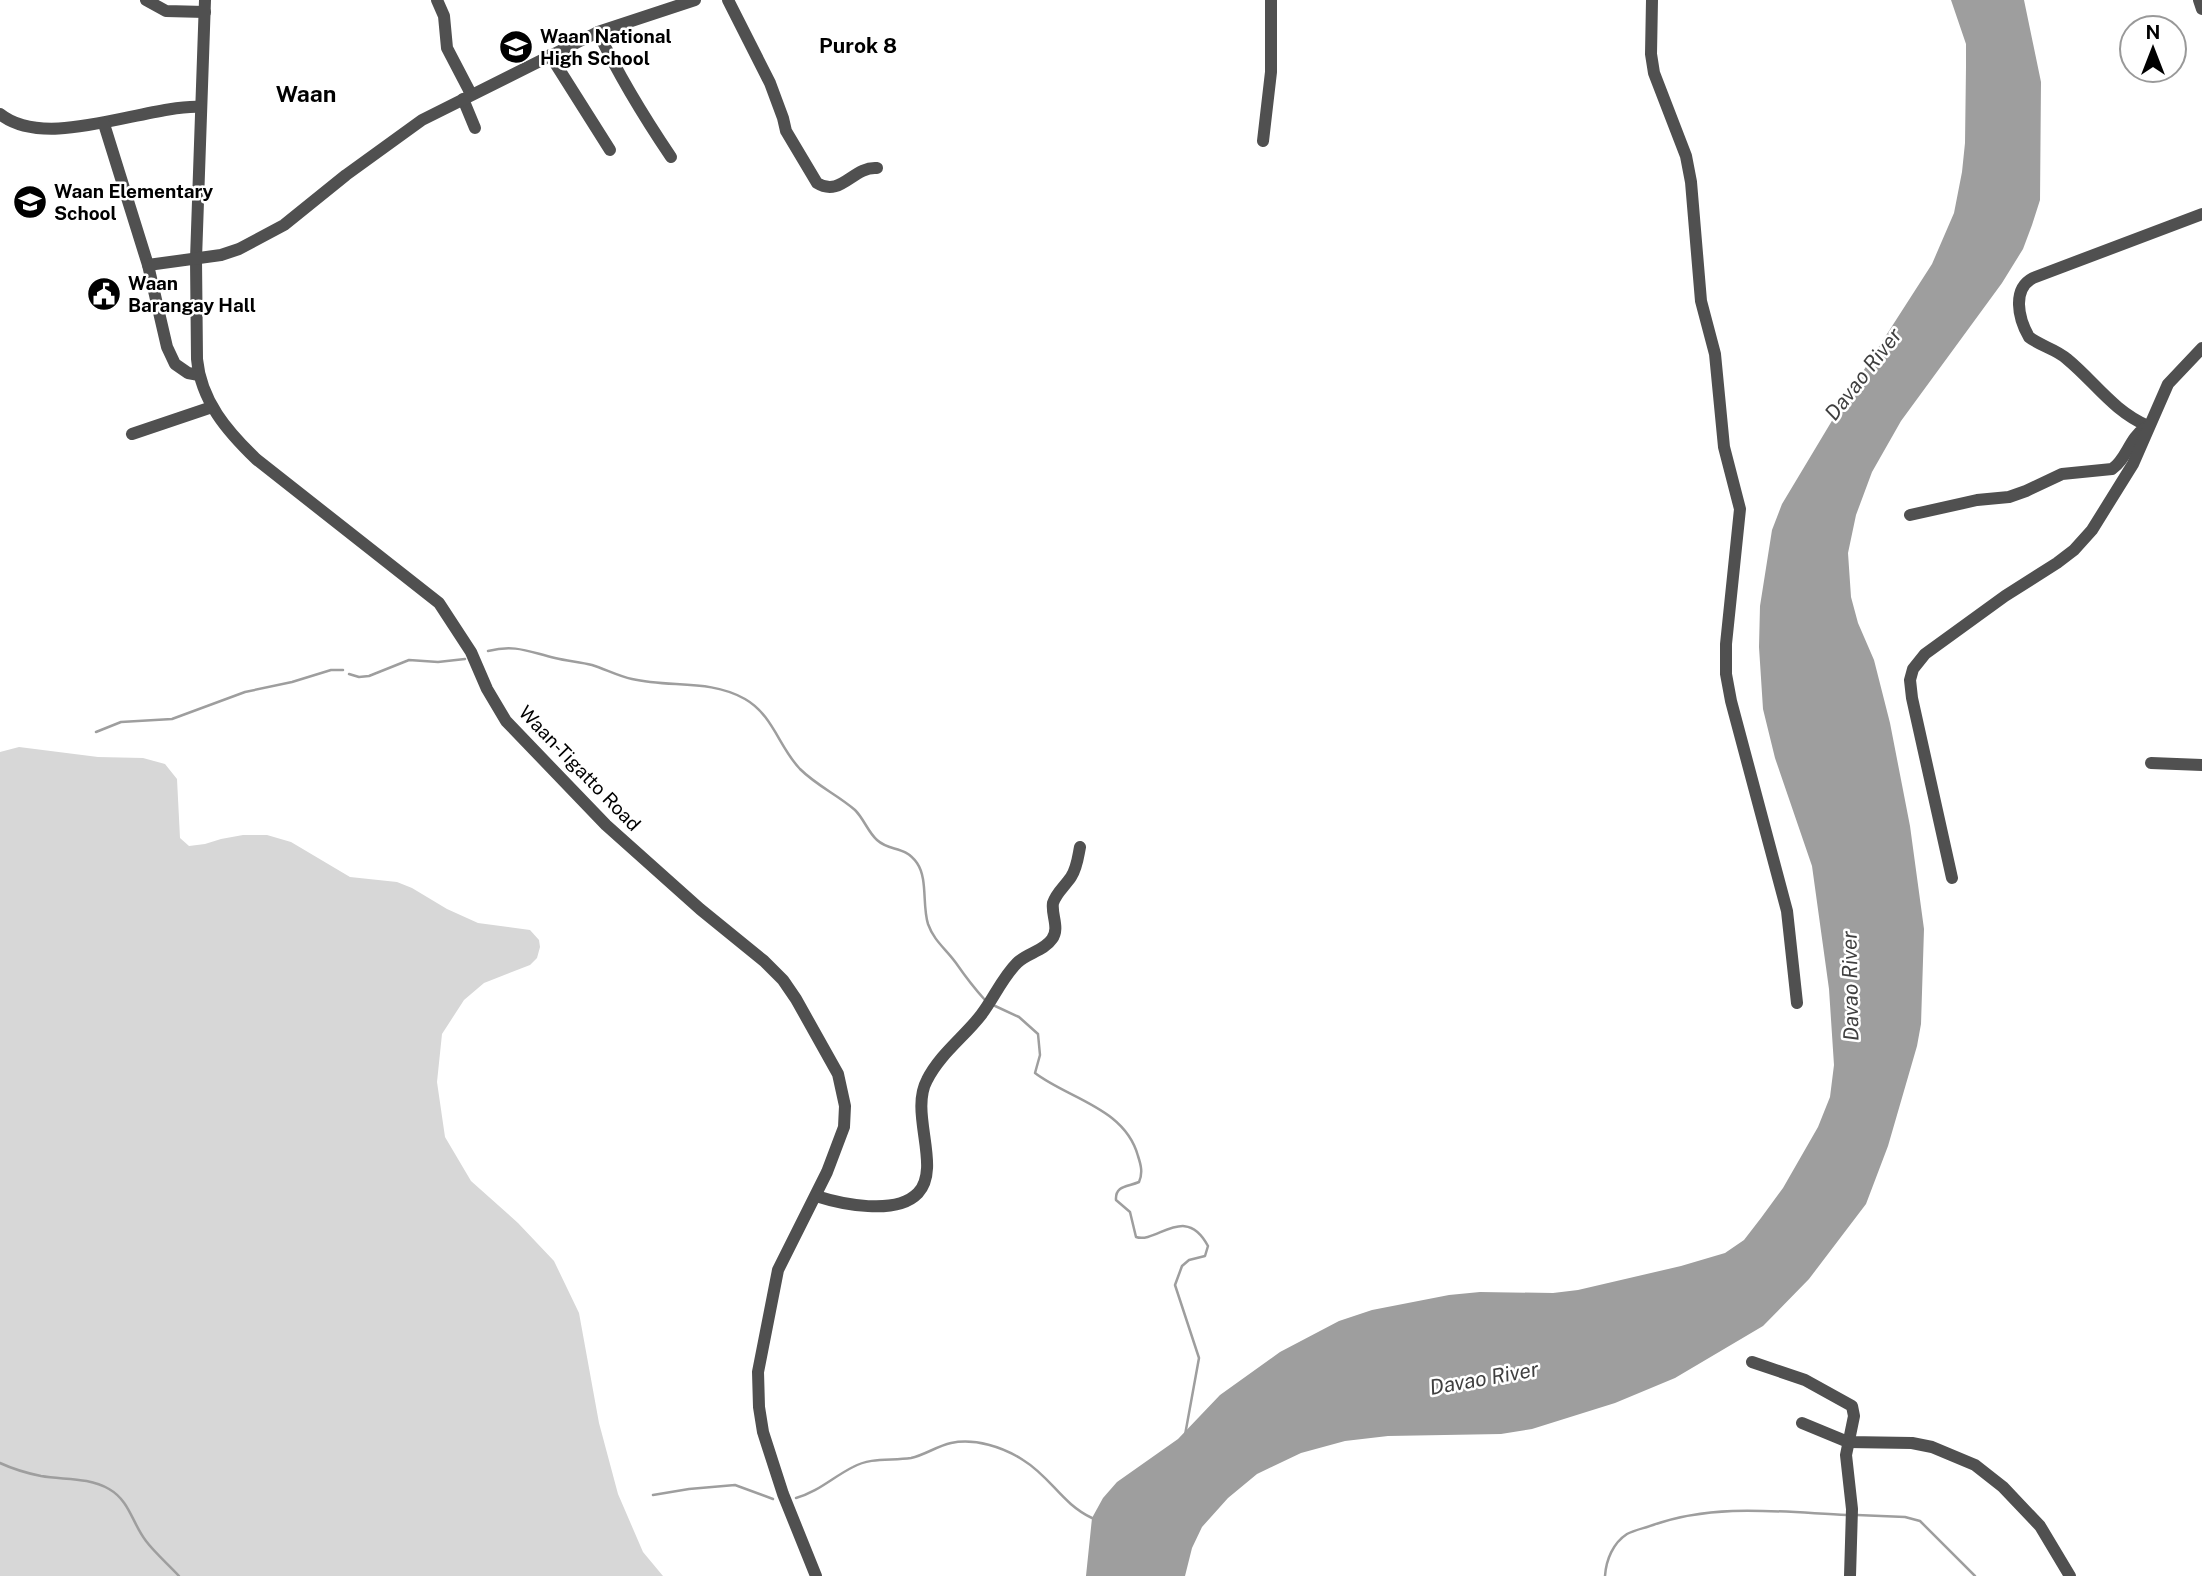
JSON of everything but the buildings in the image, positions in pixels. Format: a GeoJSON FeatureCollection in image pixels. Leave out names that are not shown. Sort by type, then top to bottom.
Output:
{"type":"FeatureCollection","features":[{"type":"Feature","properties":{"kind":"street"},"geometry":{"type":"LineString","coordinates":[[146,0],[166,11],[205,6]]}},
{"type":"Feature","properties":{"kind":"street"},"geometry":{"type":"LineString","coordinates":[[437,0],[444,16],[447,48],[467,97],[475,128]]}},
{"type":"Feature","properties":{"kind":"street"},"geometry":{"type":"LineString","coordinates":[[148,265],[196,259],[239,249],[284,225],[383,147],[422,121],[598,32],[695,0]]}},
{"type":"Feature","properties":{"kind":"street"},"geometry":{"type":"LineString","coordinates":[[728,0],[770,83],[786,131],[817,183],[831,188],[838,187],[863,169],[877,168]]}},
{"type":"Feature","properties":{"kind":"street"},"geometry":{"type":"LineString","coordinates":[[1263,141],[1271,72],[1271,0]]}},
{"type":"Feature","properties":{"kind":"street"},"geometry":{"type":"LineString","coordinates":[[1652,0],[1651,54],[1654,73],[1686,156],[1691,182],[1701,301],[1715,354],[1724,447],[1740,509],[1726,644],[1726,674],[1787,911],[1797,1003]]}},
{"type":"Feature","properties":{"kind":"street"},"geometry":{"type":"LineString","coordinates":[[2199,0],[2202,9]]}},
{"type":"Feature","properties":{"kind":"street","name":"Waan-Tigatto Road"},"geometry":{"type":"LineString","coordinates":[[205,6],[196,259],[198,375],[212,407],[229,433],[256,459],[439,603],[471,652],[487,689],[506,721],[606,825],[783,980],[838,1074],[843,1089],[844,1127],[816,1196],[778,1270],[758,1372],[763,1432],[783,1494],[816,1576]]}},
{"type":"Feature","properties":{"kind":"street"},"geometry":{"type":"LineString","coordinates":[[598,32],[635,103],[671,158]]}},
{"type":"Feature","properties":{"kind":"street"},"geometry":{"type":"LineString","coordinates":[[550,55],[610,150]]}},
{"type":"Feature","properties":{"kind":"street"},"geometry":{"type":"LineString","coordinates":[[0,114],[12,122],[34,127],[61,127],[104,124],[173,107],[201,107]]}},
{"type":"Feature","properties":{"kind":"street"},"geometry":{"type":"LineString","coordinates":[[104,124],[148,265],[171,355],[181,369],[198,375]]}},
{"type":"Feature","properties":{"kind":"street"},"geometry":{"type":"LineString","coordinates":[[2148,426],[2114,406],[2067,359],[2029,337],[2021,315],[2020,290],[2025,282],[2033,278],[2202,214]]}},
{"type":"Feature","properties":{"kind":"street"},"geometry":{"type":"LineString","coordinates":[[1952,878],[1912,698],[1910,680],[1913,669],[1934,647],[2074,550],[2092,530],[2123,482],[2168,384],[2202,348]]}},
{"type":"Feature","properties":{"kind":"street"},"geometry":{"type":"LineString","coordinates":[[132,433],[212,407]]}},
{"type":"Feature","properties":{"kind":"street"},"geometry":{"type":"LineString","coordinates":[[1910,515],[1978,500],[2009,497],[2062,474],[2112,469],[2118,465],[2138,432],[2148,426]]}},
{"type":"Feature","properties":{"kind":"street"},"geometry":{"type":"LineString","coordinates":[[2151,763],[2202,765]]}},
{"type":"Feature","properties":{"kind":"street"},"geometry":{"type":"LineString","coordinates":[[816,1196],[864,1206],[903,1202],[918,1193],[925,1179],[927,1164],[920,1108],[921,1093],[926,1080],[940,1058],[981,1014],[1009,971],[1021,959],[1051,941],[1056,932],[1053,907],[1055,898],[1075,869],[1080,847]]}},
{"type":"Feature","properties":{"kind":"street"},"geometry":{"type":"LineString","coordinates":[[1752,1362],[1805,1380],[1852,1406],[1854,1416],[1848,1442],[1847,1468],[1852,1509],[1850,1576]]}},
{"type":"Feature","properties":{"kind":"street"},"geometry":{"type":"LineString","coordinates":[[1802,1423],[1848,1442],[1912,1443],[1931,1447],[1975,1465],[2003,1487],[2040,1526],[2070,1576]]}},
{"type":"Feature","properties":{"kind":"shaded area"},"geometry":{"type":"Polygon","coordinates":[[[19,747],[98,757],[143,758],[165,764],[177,779],[180,838],[189,846],[243,835],[267,835],[291,842],[350,877],[397,882],[478,923],[530,930],[539,940],[537,958],[530,965],[484,983],[464,1000],[442,1034],[437,1082],[445,1137],[471,1181],[518,1223],[554,1261],[579,1313],[599,1423],[618,1494],[643,1552],[663,1576],[0,1576],[0,752],[19,747]]]}},
{"type":"Feature","properties":{"kind":"water","name":"Davao River"},"geometry":{"type":"Polygon","coordinates":[[[1951,0],[2024,0],[2041,82],[2040,200],[2023,249],[2002,283],[1901,421],[1872,472],[1856,515],[1848,553],[1851,597],[1858,623],[1874,660],[1890,723],[1910,826],[1924,929],[1921,1024],[1917,1046],[1888,1146],[1866,1204],[1809,1279],[1763,1326],[1675,1378],[1615,1403],[1532,1429],[1501,1434],[1388,1436],[1345,1441],[1301,1453],[1257,1474],[1228,1498],[1202,1527],[1192,1548],[1185,1576],[1086,1576],[1092,1518],[1103,1498],[1117,1482],[1178,1439],[1220,1395],[1280,1352],[1339,1321],[1372,1310],[1449,1295],[1578,1290],[1725,1253],[1744,1240],[1761,1218],[1783,1188],[1818,1127],[1830,1097],[1834,1065],[1829,989],[1812,866],[1775,758],[1763,709],[1759,647],[1760,606],[1772,530],[1782,504],[1842,404],[1932,264],[1954,213],[1965,143],[1966,44],[1951,0]]]}},
{"type":"Feature","properties":{"kind":"waterway"},"geometry":{"type":"LineString","coordinates":[[488,651],[507,648],[522,650],[592,665],[646,682],[704,686],[732,693],[755,706],[800,769],[855,810],[877,840],[907,853],[917,863],[923,877],[928,924],[937,940],[985,1000]]}},
{"type":"Feature","properties":{"kind":"waterway"},"geometry":{"type":"LineString","coordinates":[[349,674],[369,676],[409,660],[438,662],[465,659]]}},
{"type":"Feature","properties":{"kind":"waterway"},"geometry":{"type":"LineString","coordinates":[[96,732],[121,722],[172,719],[245,692],[331,670],[343,670]]}},
{"type":"Feature","properties":{"kind":"waterway"},"geometry":{"type":"LineString","coordinates":[[993,1005],[1019,1017],[1038,1034],[1040,1055],[1035,1073],[1109,1116],[1131,1140],[1140,1163],[1140,1179],[1139,1182],[1120,1189],[1116,1200],[1130,1212],[1136,1237],[1144,1238],[1181,1226],[1190,1227],[1208,1246],[1205,1256],[1189,1260],[1182,1266],[1175,1285],[1199,1358],[1185,1435]]}},
{"type":"Feature","properties":{"kind":"waterway"},"geometry":{"type":"LineString","coordinates":[[796,1498],[860,1464],[911,1458],[946,1444],[970,1442],[1007,1451],[1023,1460],[1072,1505],[1092,1518]]}},
{"type":"Feature","properties":{"kind":"waterway"},"geometry":{"type":"LineString","coordinates":[[0,1463],[30,1474],[84,1481],[109,1489],[122,1500],[141,1534],[179,1576]]}},
{"type":"Feature","properties":{"kind":"waterway"},"geometry":{"type":"LineString","coordinates":[[653,1495],[735,1485],[773,1499]]}},
{"type":"Feature","properties":{"kind":"waterway"},"geometry":{"type":"LineString","coordinates":[[1605,1576],[1611,1552],[1622,1538],[1633,1531],[1676,1518],[1724,1511],[1847,1515]]}},
{"type":"Feature","properties":{"kind":"waterway"},"geometry":{"type":"LineString","coordinates":[[1857,1515],[1905,1517],[1920,1521],[1975,1576]]}},
{"type":"Feature","properties":{"kind":"place","name":"Waan National High School"},"geometry":{"type":"Point","coordinates":[516,47]}},
{"type":"Feature","properties":{"kind":"place","name":"Waan Elementary School"},"geometry":{"type":"Point","coordinates":[30,202]}},
{"type":"Feature","properties":{"kind":"place","name":"Waan Barangay Hall"},"geometry":{"type":"Point","coordinates":[104,294]}},
{"type":"Feature","properties":{"kind":"district","name":"Purok 8"},"geometry":{"type":"Point","coordinates":[858,45]}},
{"type":"Feature","properties":{"kind":"district","name":"Waan"},"geometry":{"type":"Point","coordinates":[306,93]}}]}
